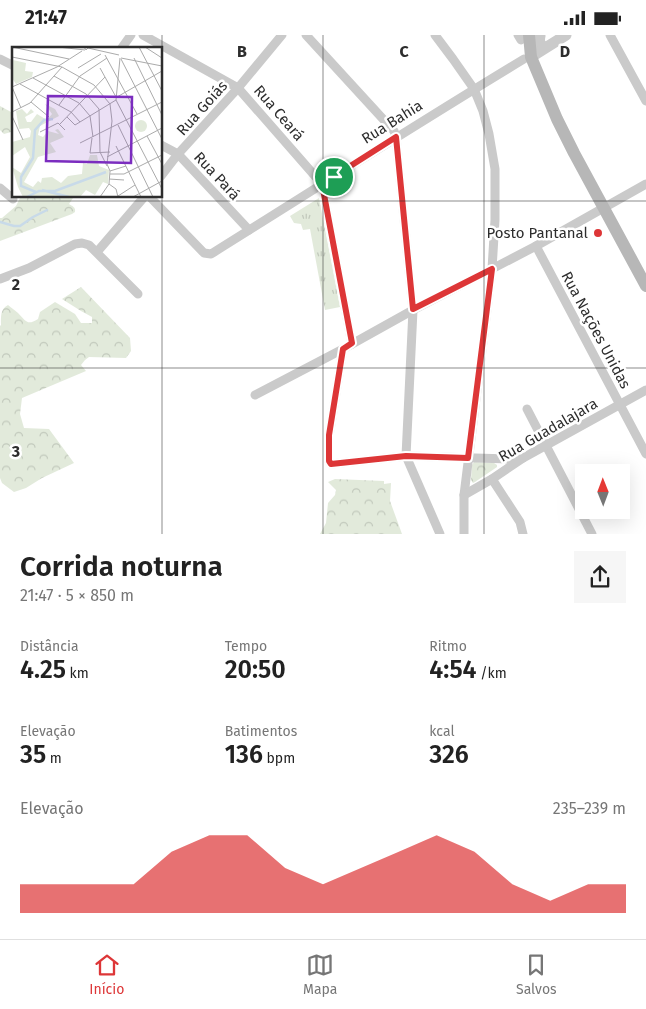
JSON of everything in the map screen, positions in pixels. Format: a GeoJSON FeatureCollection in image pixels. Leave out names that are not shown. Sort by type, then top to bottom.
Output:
{"type":"FeatureCollection","features":[{"type":"Feature","properties":{"kind":"main road"},"geometry":{"type":"LineString","coordinates":[[529,36],[527,58],[557,119],[646,286]]}},
{"type":"Feature","properties":{"kind":"street"},"geometry":{"type":"LineString","coordinates":[[122,47],[131,35]]}},
{"type":"Feature","properties":{"kind":"street","name":"Rua Ceará"},"geometry":{"type":"LineString","coordinates":[[143,35],[238,88],[322,184]]}},
{"type":"Feature","properties":{"kind":"street","name":"Rua Goiás"},"geometry":{"type":"LineString","coordinates":[[162,174],[282,35]]}},
{"type":"Feature","properties":{"kind":"street"},"geometry":{"type":"LineString","coordinates":[[306,35],[394,131],[396,137],[413,309],[406,456],[440,534]]}},
{"type":"Feature","properties":{"kind":"street"},"geometry":{"type":"LineString","coordinates":[[435,35],[474,89],[489,134],[494,169],[495,219],[492,269],[464,495],[464,534]]}},
{"type":"Feature","properties":{"kind":"street","name":"Rua Bahia"},"geometry":{"type":"LineString","coordinates":[[150,197],[204,253],[210,254],[474,89],[566,35]]}},
{"type":"Feature","properties":{"kind":"street"},"geometry":{"type":"LineString","coordinates":[[610,35],[646,101]]}},
{"type":"Feature","properties":{"kind":"street"},"geometry":{"type":"LineString","coordinates":[[529,36],[539,40],[540,44],[546,47]]}},
{"type":"Feature","properties":{"kind":"street"},"geometry":{"type":"LineString","coordinates":[[0,59],[12,65]]}},
{"type":"Feature","properties":{"kind":"street","name":"Rua Pará"},"geometry":{"type":"LineString","coordinates":[[162,146],[178,154],[249,230]]}},
{"type":"Feature","properties":{"kind":"street"},"geometry":{"type":"LineString","coordinates":[[322,184],[352,343]]}},
{"type":"Feature","properties":{"kind":"street"},"geometry":{"type":"LineString","coordinates":[[255,395],[343,349],[413,309],[536,246],[646,184]]}},
{"type":"Feature","properties":{"kind":"street"},"geometry":{"type":"LineString","coordinates":[[0,189],[13,199]]}},
{"type":"Feature","properties":{"kind":"street"},"geometry":{"type":"LineString","coordinates":[[98,252],[144,197]]}},
{"type":"Feature","properties":{"kind":"street"},"geometry":{"type":"LineString","coordinates":[[0,279],[29,268],[75,244],[82,243],[90,245],[98,252],[138,295]]}},
{"type":"Feature","properties":{"kind":"street","name":"Rua Nações Unidas"},"geometry":{"type":"LineString","coordinates":[[536,246],[646,454]]}},
{"type":"Feature","properties":{"kind":"street"},"geometry":{"type":"LineString","coordinates":[[343,349],[329,435],[329,461],[331,464],[406,456],[523,458]]}},
{"type":"Feature","properties":{"kind":"street","name":"Rua Guadalajara"},"geometry":{"type":"LineString","coordinates":[[464,495],[523,458],[646,389]]}},
{"type":"Feature","properties":{"kind":"street"},"geometry":{"type":"LineString","coordinates":[[527,409],[592,534]]}},
{"type":"Feature","properties":{"kind":"street"},"geometry":{"type":"LineString","coordinates":[[492,479],[520,522],[523,534]]}},
{"type":"Feature","properties":{"kind":"green space"},"geometry":{"type":"Polygon","coordinates":[[[0,106],[12,111],[12,132],[4,134],[0,130],[0,106]]]}},
{"type":"Feature","properties":{"kind":"green space"},"geometry":{"type":"Polygon","coordinates":[[[20,197],[75,197],[69,204],[75,210],[72,214],[0,241],[0,218],[16,206],[20,197]]]}},
{"type":"Feature","properties":{"kind":"green space"},"geometry":{"type":"Polygon","coordinates":[[[319,198],[340,307],[325,310],[310,229],[303,230],[301,224],[294,223],[290,216],[319,198]]]}},
{"type":"Feature","properties":{"kind":"green space"},"geometry":{"type":"Polygon","coordinates":[[[81,287],[130,338],[131,351],[126,358],[89,357],[81,365],[86,371],[22,398],[20,414],[24,428],[49,429],[74,463],[26,488],[14,492],[2,483],[0,478],[0,326],[2,311],[8,305],[25,320],[31,322],[38,319],[40,312],[55,302],[75,314],[81,323],[92,323],[92,317],[62,299],[81,287]]]}},
{"type":"Feature","properties":{"kind":"green space"},"geometry":{"type":"Polygon","coordinates":[[[474,462],[494,463],[497,467],[473,483],[471,480],[474,462]]]}},
{"type":"Feature","properties":{"kind":"green space"},"geometry":{"type":"Polygon","coordinates":[[[335,479],[391,483],[390,501],[402,534],[320,534],[326,523],[328,503],[335,495],[336,490],[328,482],[335,479]]]}},
{"type":"Feature","properties":{"kind":"waterway"},"geometry":{"type":"LineString","coordinates":[[0,222],[20,226],[47,210]]}},
{"type":"Feature","properties":{"kind":"place","name":"Posto Pantanal"},"geometry":{"type":"Point","coordinates":[598,233]}},
{"type":"Feature","properties":{"kind":"route"},"geometry":{"type":"LineString","coordinates":[[396,137],[413,309],[492,269],[468,458],[406,456],[331,464],[329,461],[329,435],[343,349],[352,343],[322,184],[334,177],[396,137]]}}]}
